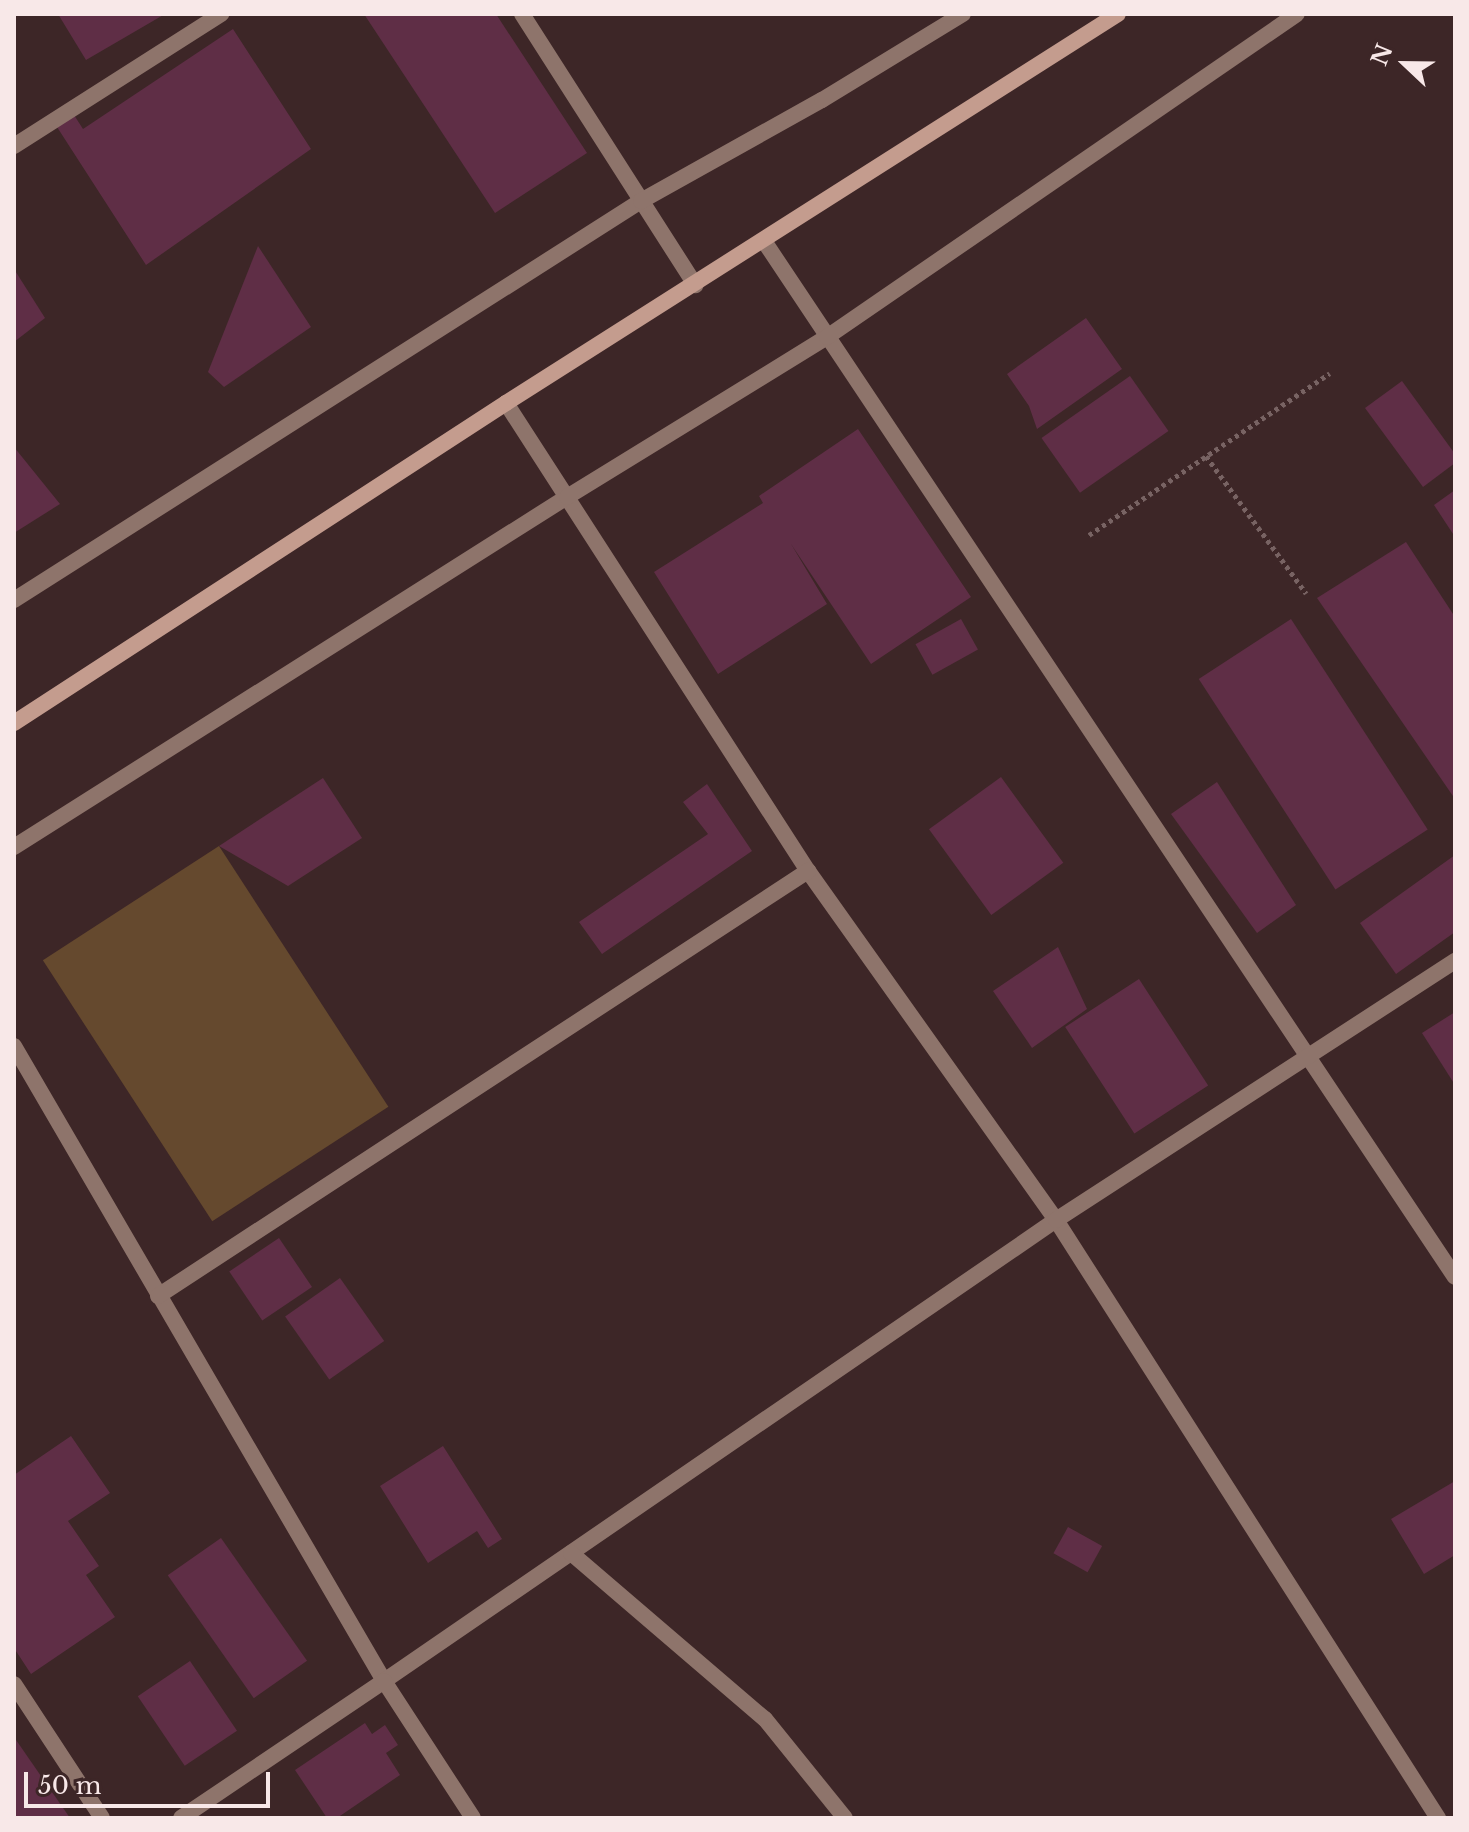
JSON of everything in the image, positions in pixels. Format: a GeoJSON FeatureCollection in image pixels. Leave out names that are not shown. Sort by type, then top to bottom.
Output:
{"type":"FeatureCollection","features":[{"type":"Feature","properties":{"kind":"main road"},"geometry":{"type":"LineString","coordinates":[[14,723],[506,403],[1118,14]]}},
{"type":"Feature","properties":{"kind":"street"},"geometry":{"type":"LineString","coordinates":[[14,146],[221,14]]}},
{"type":"Feature","properties":{"kind":"street"},"geometry":{"type":"LineString","coordinates":[[522,14],[695,285]]}},
{"type":"Feature","properties":{"kind":"street"},"geometry":{"type":"LineString","coordinates":[[14,600],[641,201],[822,100],[963,14]]}},
{"type":"Feature","properties":{"kind":"street"},"geometry":{"type":"LineString","coordinates":[[14,847],[567,497],[827,337],[1297,14]]}},
{"type":"Feature","properties":{"kind":"street"},"geometry":{"type":"LineString","coordinates":[[764,241],[1455,1277]]}},
{"type":"Feature","properties":{"kind":"street"},"geometry":{"type":"LineString","coordinates":[[506,403],[808,871],[1056,1220],[1438,1818]]}},
{"type":"Feature","properties":{"kind":"street"},"geometry":{"type":"LineString","coordinates":[[158,1296],[808,871]]}},
{"type":"Feature","properties":{"kind":"street"},"geometry":{"type":"LineString","coordinates":[[181,1818],[1056,1220],[1455,961]]}},
{"type":"Feature","properties":{"kind":"street"},"geometry":{"type":"LineString","coordinates":[[14,1046],[384,1681],[473,1818]]}},
{"type":"Feature","properties":{"kind":"street"},"geometry":{"type":"LineString","coordinates":[[571,1553],[765,1719],[845,1818]]}},
{"type":"Feature","properties":{"kind":"street"},"geometry":{"type":"LineString","coordinates":[[14,1684],[102,1818]]}},
{"type":"Feature","properties":{"kind":"path"},"geometry":{"type":"LineString","coordinates":[[1089,535],[1330,373]]}},
{"type":"Feature","properties":{"kind":"path"},"geometry":{"type":"LineString","coordinates":[[1206,456],[1306,593]]}},
{"type":"Feature","properties":{"kind":"shaded area"},"geometry":{"type":"Polygon","coordinates":[[[219,846],[388,1107],[212,1221],[43,960],[219,846]]]}},
{"type":"Feature","properties":{"kind":"building"},"geometry":{"type":"Polygon","coordinates":[[[58,14],[165,14],[86,60],[58,14]]]}},
{"type":"Feature","properties":{"kind":"building"},"geometry":{"type":"Polygon","coordinates":[[[364,14],[496,14],[587,153],[495,213],[364,14]]]}},
{"type":"Feature","properties":{"kind":"building"},"geometry":{"type":"Polygon","coordinates":[[[233,29],[311,149],[146,265],[57,127],[74,115],[83,129],[233,29]]]}},
{"type":"Feature","properties":{"kind":"building"},"geometry":{"type":"Polygon","coordinates":[[[258,246],[311,327],[224,387],[208,372],[258,246]]]}},
{"type":"Feature","properties":{"kind":"building"},"geometry":{"type":"Polygon","coordinates":[[[14,269],[45,318],[14,342],[14,269]]]}},
{"type":"Feature","properties":{"kind":"building"},"geometry":{"type":"Polygon","coordinates":[[[1086,318],[1122,369],[1037,429],[1029,406],[1007,374],[1086,318]]]}},
{"type":"Feature","properties":{"kind":"building"},"geometry":{"type":"Polygon","coordinates":[[[1130,376],[1168,431],[1080,493],[1042,438],[1130,376]]]}},
{"type":"Feature","properties":{"kind":"building"},"geometry":{"type":"Polygon","coordinates":[[[1402,381],[1455,454],[1455,463],[1423,487],[1365,408],[1402,381]]]}},
{"type":"Feature","properties":{"kind":"building"},"geometry":{"type":"Polygon","coordinates":[[[858,429],[971,597],[871,664],[791,544],[827,604],[718,674],[654,572],[763,503],[759,496],[858,429]]]}},
{"type":"Feature","properties":{"kind":"building"},"geometry":{"type":"Polygon","coordinates":[[[14,447],[60,504],[14,533],[14,447]]]}},
{"type":"Feature","properties":{"kind":"building"},"geometry":{"type":"Polygon","coordinates":[[[1455,490],[1455,537],[1434,505],[1455,490]]]}},
{"type":"Feature","properties":{"kind":"building"},"geometry":{"type":"Polygon","coordinates":[[[1406,542],[1455,617],[1455,799],[1317,598],[1406,542]]]}},
{"type":"Feature","properties":{"kind":"building"},"geometry":{"type":"Polygon","coordinates":[[[961,619],[978,650],[932,675],[916,644],[961,619]]]}},
{"type":"Feature","properties":{"kind":"building"},"geometry":{"type":"Polygon","coordinates":[[[1291,619],[1428,830],[1335,889],[1199,679],[1291,619]]]}},
{"type":"Feature","properties":{"kind":"building"},"geometry":{"type":"Polygon","coordinates":[[[1001,777],[1063,863],[991,915],[929,829],[1001,777]]]}},
{"type":"Feature","properties":{"kind":"building"},"geometry":{"type":"Polygon","coordinates":[[[323,778],[362,838],[288,886],[219,846],[323,778]]]}},
{"type":"Feature","properties":{"kind":"building"},"geometry":{"type":"Polygon","coordinates":[[[1217,782],[1296,905],[1257,933],[1171,814],[1217,782]]]}},
{"type":"Feature","properties":{"kind":"building"},"geometry":{"type":"Polygon","coordinates":[[[707,784],[752,851],[602,954],[579,922],[708,834],[683,802],[707,784]]]}},
{"type":"Feature","properties":{"kind":"building"},"geometry":{"type":"Polygon","coordinates":[[[1455,855],[1455,932],[1396,974],[1360,923],[1455,855]]]}},
{"type":"Feature","properties":{"kind":"building"},"geometry":{"type":"Polygon","coordinates":[[[1058,947],[1087,1009],[1032,1048],[993,991],[1058,947]]]}},
{"type":"Feature","properties":{"kind":"building"},"geometry":{"type":"Polygon","coordinates":[[[1139,979],[1208,1086],[1134,1133],[1065,1027],[1139,979]]]}},
{"type":"Feature","properties":{"kind":"building"},"geometry":{"type":"Polygon","coordinates":[[[1455,1012],[1455,1085],[1422,1033],[1455,1012]]]}},
{"type":"Feature","properties":{"kind":"building"},"geometry":{"type":"Polygon","coordinates":[[[279,1238],[312,1287],[262,1320],[229,1272],[279,1238]]]}},
{"type":"Feature","properties":{"kind":"building"},"geometry":{"type":"Polygon","coordinates":[[[340,1278],[384,1341],[329,1380],[285,1316],[340,1278]]]}},
{"type":"Feature","properties":{"kind":"building"},"geometry":{"type":"Polygon","coordinates":[[[71,1436],[110,1493],[68,1521],[99,1566],[86,1575],[115,1617],[31,1674],[14,1648],[14,1475],[71,1436]]]}},
{"type":"Feature","properties":{"kind":"building"},"geometry":{"type":"Polygon","coordinates":[[[443,1446],[502,1539],[488,1548],[477,1531],[428,1563],[380,1486],[443,1446]]]}},
{"type":"Feature","properties":{"kind":"building"},"geometry":{"type":"Polygon","coordinates":[[[1455,1481],[1455,1555],[1424,1574],[1391,1519],[1455,1481]]]}},
{"type":"Feature","properties":{"kind":"building"},"geometry":{"type":"Polygon","coordinates":[[[1068,1527],[1102,1546],[1088,1572],[1053,1553],[1068,1527]]]}},
{"type":"Feature","properties":{"kind":"building"},"geometry":{"type":"Polygon","coordinates":[[[221,1538],[307,1661],[254,1698],[168,1575],[221,1538]]]}},
{"type":"Feature","properties":{"kind":"building"},"geometry":{"type":"Polygon","coordinates":[[[190,1661],[237,1731],[185,1766],[138,1696],[190,1661]]]}},
{"type":"Feature","properties":{"kind":"building"},"geometry":{"type":"Polygon","coordinates":[[[365,1723],[372,1734],[385,1725],[398,1745],[386,1753],[400,1775],[337,1818],[327,1818],[295,1770],[365,1723]]]}},
{"type":"Feature","properties":{"kind":"building"},"geometry":{"type":"Polygon","coordinates":[[[14,1737],[70,1818],[14,1818],[14,1737]]]}}]}
